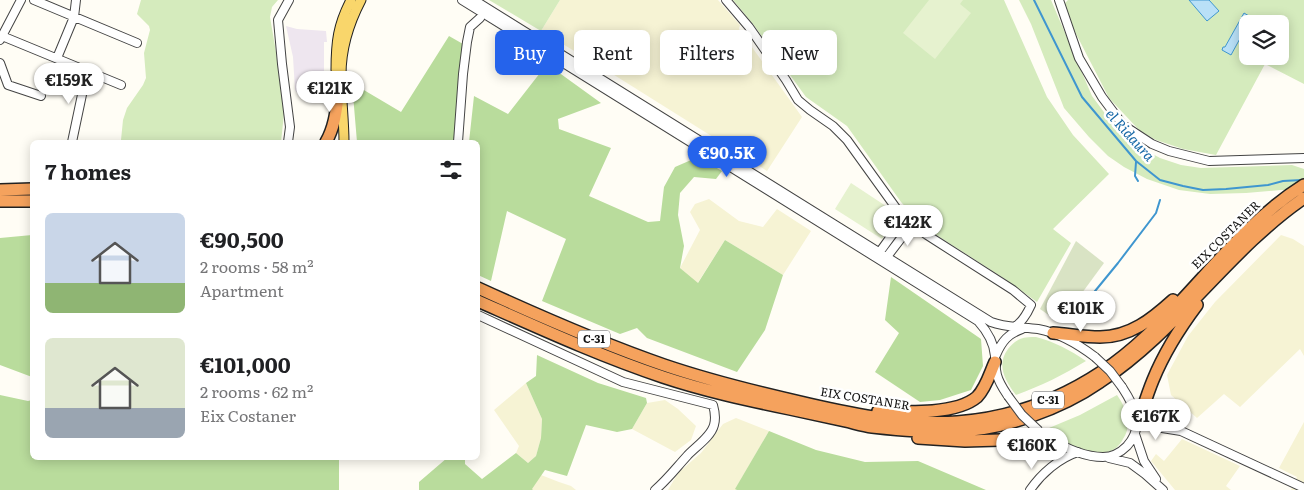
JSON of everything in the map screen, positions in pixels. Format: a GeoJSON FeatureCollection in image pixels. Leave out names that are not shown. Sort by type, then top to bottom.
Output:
{"type":"FeatureCollection","features":[{"type":"Feature","properties":{"kind":"highway"},"geometry":{"type":"LineString","coordinates":[[327,140],[331,134],[338,97]]}},
{"type":"Feature","properties":{"kind":"highway","name":"EIX COSTANER"},"geometry":{"type":"LineString","coordinates":[[480,289],[588,337],[666,366],[740,387],[844,412],[878,418],[944,422],[976,420],[1002,415],[1053,399],[1094,376],[1124,355],[1167,316],[1248,229],[1304,185]]}},
{"type":"Feature","properties":{"kind":"highway"},"geometry":{"type":"LineString","coordinates":[[0,190],[30,189]]}},
{"type":"Feature","properties":{"kind":"highway","name":"EIX COSTANER"},"geometry":{"type":"LineString","coordinates":[[480,302],[584,347],[662,376],[720,393],[870,427],[957,432],[1002,424],[1042,412],[1099,384],[1132,360],[1258,234],[1300,200]]}},
{"type":"Feature","properties":{"kind":"highway"},"geometry":{"type":"LineString","coordinates":[[0,201],[30,201]]}},
{"type":"Feature","properties":{"kind":"highway"},"geometry":{"type":"LineString","coordinates":[[1053,333],[1103,337],[1117,335],[1133,329],[1151,318],[1208,270]]}},
{"type":"Feature","properties":{"kind":"highway"},"geometry":{"type":"LineString","coordinates":[[1137,422],[1153,379],[1165,355],[1177,333],[1209,285]]}},
{"type":"Feature","properties":{"kind":"highway","name":"C-31"},"geometry":{"type":"LineString","coordinates":[[844,412],[856,409],[906,412],[960,406],[978,396],[995,359]]}},
{"type":"Feature","properties":{"kind":"highway","name":"C-31"},"geometry":{"type":"LineString","coordinates":[[870,427],[877,431],[946,440],[1038,439],[1054,441]]}},
{"type":"Feature","properties":{"kind":"main road"},"geometry":{"type":"LineString","coordinates":[[344,124],[338,97],[336,48],[338,30],[351,0]]}},
{"type":"Feature","properties":{"kind":"main road"},"geometry":{"type":"LineString","coordinates":[[344,140],[342,60],[354,12],[361,0]]}},
{"type":"Feature","properties":{"kind":"street"},"geometry":{"type":"LineString","coordinates":[[21,0],[1,38],[57,58],[121,85]]}},
{"type":"Feature","properties":{"kind":"street"},"geometry":{"type":"LineString","coordinates":[[34,0],[137,43]]}},
{"type":"Feature","properties":{"kind":"street"},"geometry":{"type":"LineString","coordinates":[[57,58],[74,17],[76,0]]}},
{"type":"Feature","properties":{"kind":"street"},"geometry":{"type":"LineString","coordinates":[[288,140],[290,127],[278,20],[289,0]]}},
{"type":"Feature","properties":{"kind":"street"},"geometry":{"type":"LineString","coordinates":[[462,0],[978,321],[990,337],[997,376],[1022,416],[1054,441],[1078,452],[1130,463],[1164,490]]}},
{"type":"Feature","properties":{"kind":"street"},"geometry":{"type":"LineString","coordinates":[[474,0],[991,322],[1013,328],[1037,329],[1053,333],[1074,342],[1095,357],[1110,371],[1122,387],[1132,404],[1137,422],[1135,433],[1129,444],[1113,456],[1104,457]]}},
{"type":"Feature","properties":{"kind":"street"},"geometry":{"type":"LineString","coordinates":[[726,0],[749,27],[798,100],[833,126],[847,140],[896,208],[912,224],[1013,290],[1031,305],[1019,324],[1013,328]]}},
{"type":"Feature","properties":{"kind":"street"},"geometry":{"type":"LineString","coordinates":[[1059,0],[1079,58],[1102,98],[1123,125],[1152,144],[1170,151],[1209,161],[1304,158]]}},
{"type":"Feature","properties":{"kind":"street"},"geometry":{"type":"LineString","coordinates":[[458,140],[467,42],[470,27],[480,18]]}},
{"type":"Feature","properties":{"kind":"street"},"geometry":{"type":"LineString","coordinates":[[0,63],[8,85],[41,96]]}},
{"type":"Feature","properties":{"kind":"street"},"geometry":{"type":"LineString","coordinates":[[72,140],[87,71]]}},
{"type":"Feature","properties":{"kind":"street"},"geometry":{"type":"LineString","coordinates":[[879,253],[905,217]]}},
{"type":"Feature","properties":{"kind":"street"},"geometry":{"type":"LineString","coordinates":[[886,258],[912,224]]}},
{"type":"Feature","properties":{"kind":"street"},"geometry":{"type":"LineString","coordinates":[[1028,312],[1030,324],[1037,329]]}},
{"type":"Feature","properties":{"kind":"street"},"geometry":{"type":"LineString","coordinates":[[480,317],[624,382],[714,405],[716,414],[714,426],[700,446],[688,454],[663,483],[654,490]]}},
{"type":"Feature","properties":{"kind":"street"},"geometry":{"type":"LineString","coordinates":[[995,359],[1004,339],[1024,329]]}},
{"type":"Feature","properties":{"kind":"street"},"geometry":{"type":"LineString","coordinates":[[1137,422],[1192,435],[1304,488]]}},
{"type":"Feature","properties":{"kind":"street"},"geometry":{"type":"LineString","coordinates":[[1135,433],[1146,429],[1169,429]]}},
{"type":"Feature","properties":{"kind":"street"},"geometry":{"type":"LineString","coordinates":[[1135,433],[1144,461],[1164,490]]}},
{"type":"Feature","properties":{"kind":"street"},"geometry":{"type":"LineString","coordinates":[[1052,467],[1058,456],[1058,450],[1054,441]]}},
{"type":"Feature","properties":{"kind":"street"},"geometry":{"type":"LineString","coordinates":[[1030,490],[1052,467],[1067,456],[1078,452]]}},
{"type":"Feature","properties":{"kind":"shaded area"},"geometry":{"type":"Polygon","coordinates":[[[560,0],[718,0],[740,25],[740,30],[660,30],[660,75],[752,75],[752,47],[762,61],[762,75],[772,75],[802,117],[767,171],[614,75],[650,75],[650,30],[574,30],[574,51],[564,45],[564,30],[542,30],[560,0]]]}},
{"type":"Feature","properties":{"kind":"shaded area"},"geometry":{"type":"Polygon","coordinates":[[[286,26],[297,29],[326,31],[327,42],[324,42],[324,92],[321,95],[299,95],[295,90],[293,57],[286,26]]]}},
{"type":"Feature","properties":{"kind":"shaded area"},"geometry":{"type":"Polygon","coordinates":[[[709,199],[739,221],[763,227],[777,209],[811,231],[783,275],[725,240],[697,284],[680,268],[700,230],[690,212],[695,204],[709,199]]]}},
{"type":"Feature","properties":{"kind":"shaded area"},"geometry":{"type":"Polygon","coordinates":[[[1281,235],[1293,239],[1304,246],[1304,356],[1300,349],[1240,407],[1224,394],[1197,418],[1171,395],[1167,375],[1188,336],[1215,302],[1281,235]]]}},
{"type":"Feature","properties":{"kind":"shaded area"},"geometry":{"type":"Polygon","coordinates":[[[526,383],[542,419],[541,438],[536,456],[528,463],[516,453],[519,446],[494,410],[526,383]]]}},
{"type":"Feature","properties":{"kind":"shaded area"},"geometry":{"type":"Polygon","coordinates":[[[665,400],[696,426],[691,440],[675,452],[632,429],[647,403],[665,400]]]}},
{"type":"Feature","properties":{"kind":"shaded area"},"geometry":{"type":"Polygon","coordinates":[[[736,418],[769,431],[736,488],[737,490],[668,490],[678,473],[701,453],[723,424],[736,418]]]}},
{"type":"Feature","properties":{"kind":"shaded area"},"geometry":{"type":"Polygon","coordinates":[[[1304,422],[1304,490],[1291,490],[1297,477],[1279,468],[1304,422]]]}},
{"type":"Feature","properties":{"kind":"shaded area"},"geometry":{"type":"Polygon","coordinates":[[[1182,439],[1240,466],[1226,486],[1231,490],[1175,490],[1151,461],[1156,454],[1164,461],[1182,439]]]}},
{"type":"Feature","properties":{"kind":"shaded area"},"geometry":{"type":"Polygon","coordinates":[[[541,475],[571,486],[576,490],[531,489],[541,475]]]}},
{"type":"Feature","properties":{"kind":"green space"},"geometry":{"type":"Polygon","coordinates":[[[141,0],[278,0],[272,7],[270,17],[284,114],[281,140],[121,140],[123,120],[127,108],[146,78],[144,53],[150,30],[149,26],[137,14],[141,0]]]}},
{"type":"Feature","properties":{"kind":"green space"},"geometry":{"type":"Polygon","coordinates":[[[489,0],[560,0],[542,30],[489,0]]]}},
{"type":"Feature","properties":{"kind":"green space"},"geometry":{"type":"Polygon","coordinates":[[[733,0],[1004,0],[1047,97],[1073,135],[1109,174],[1053,229],[1071,243],[1037,302],[924,227],[901,202],[847,126],[806,97],[790,75],[837,75],[837,30],[762,30],[762,36],[733,0]]]}},
{"type":"Feature","properties":{"kind":"green space"},"geometry":{"type":"Polygon","coordinates":[[[929,0],[963,0],[960,4],[971,13],[935,59],[903,33],[929,0]]]}},
{"type":"Feature","properties":{"kind":"green space"},"geometry":{"type":"Polygon","coordinates":[[[1019,0],[1051,0],[1092,96],[1112,123],[1138,146],[1160,158],[1181,165],[1201,168],[1292,165],[1304,169],[1304,190],[1210,194],[1179,190],[1147,179],[1124,167],[1108,156],[1064,108],[1031,24],[1019,0]]]}},
{"type":"Feature","properties":{"kind":"green space"},"geometry":{"type":"Polygon","coordinates":[[[1068,0],[1304,0],[1304,84],[1267,65],[1289,65],[1289,15],[1239,15],[1239,65],[1264,65],[1216,155],[1183,149],[1156,140],[1140,131],[1109,98],[1073,28],[1065,3],[1068,0]]]}},
{"type":"Feature","properties":{"kind":"green space"},"geometry":{"type":"Polygon","coordinates":[[[449,36],[463,44],[457,140],[357,140],[352,83],[401,112],[449,36]]]}},
{"type":"Feature","properties":{"kind":"green space"},"geometry":{"type":"Polygon","coordinates":[[[538,75],[562,75],[601,103],[558,119],[559,129],[611,148],[589,196],[648,222],[660,221],[664,187],[675,167],[698,157],[722,171],[716,179],[694,177],[680,193],[678,215],[684,246],[680,268],[698,283],[725,240],[783,275],[765,330],[737,372],[647,338],[637,328],[620,334],[542,301],[566,239],[507,211],[491,281],[480,276],[480,140],[469,140],[474,96],[508,114],[538,75]]]}},
{"type":"Feature","properties":{"kind":"green space"},"geometry":{"type":"Polygon","coordinates":[[[851,183],[898,214],[882,239],[835,209],[851,183]]]}},
{"type":"Feature","properties":{"kind":"green space"},"geometry":{"type":"Polygon","coordinates":[[[30,235],[30,376],[0,365],[0,238],[30,235]]]}},
{"type":"Feature","properties":{"kind":"green space"},"geometry":{"type":"Polygon","coordinates":[[[1076,241],[1104,263],[1060,323],[1040,309],[1076,241]]]}},
{"type":"Feature","properties":{"kind":"green space"},"geometry":{"type":"Polygon","coordinates":[[[891,277],[981,339],[983,366],[971,390],[940,400],[920,402],[875,372],[899,333],[885,320],[891,277]]]}},
{"type":"Feature","properties":{"kind":"green space"},"geometry":{"type":"Polygon","coordinates":[[[1026,337],[1036,337],[1050,341],[1086,361],[1052,380],[1016,395],[1008,384],[1003,372],[1004,355],[1018,340],[1026,337]]]}},
{"type":"Feature","properties":{"kind":"green space"},"geometry":{"type":"Polygon","coordinates":[[[537,355],[598,383],[646,398],[647,403],[632,429],[617,432],[586,425],[567,476],[545,470],[533,490],[419,490],[419,482],[445,460],[465,460],[465,464],[482,479],[516,453],[528,463],[536,456],[541,438],[542,419],[526,383],[536,376],[537,355]]]}},
{"type":"Feature","properties":{"kind":"green space"},"geometry":{"type":"Polygon","coordinates":[[[0,395],[30,400],[30,460],[339,460],[339,490],[0,490],[0,395]]]}},
{"type":"Feature","properties":{"kind":"green space"},"geometry":{"type":"Polygon","coordinates":[[[1117,395],[1127,416],[1128,428],[1121,442],[1113,450],[1099,452],[1073,446],[1059,439],[1049,428],[1080,415],[1117,395]]]}},
{"type":"Feature","properties":{"kind":"green space"},"geometry":{"type":"Polygon","coordinates":[[[769,431],[816,450],[865,462],[918,461],[986,490],[735,489],[769,431]]]}},
{"type":"Feature","properties":{"kind":"water"},"geometry":{"type":"Polygon","coordinates":[[[1189,0],[1209,0],[1219,11],[1207,21],[1189,0]]]}},
{"type":"Feature","properties":{"kind":"water"},"geometry":{"type":"Polygon","coordinates":[[[1239,22],[1239,40],[1231,55],[1222,50],[1239,22]]]}},
{"type":"Feature","properties":{"kind":"waterway","name":"el Ridaura"},"geometry":{"type":"LineString","coordinates":[[1034,0],[1082,97],[1136,161],[1160,180],[1203,190],[1268,185],[1283,181],[1302,180]]}},
{"type":"Feature","properties":{"kind":"waterway"},"geometry":{"type":"LineString","coordinates":[[1136,162],[1135,176],[1138,181]]}},
{"type":"Feature","properties":{"kind":"waterway"},"geometry":{"type":"LineString","coordinates":[[1073,318],[1156,213],[1160,200]]}}]}
